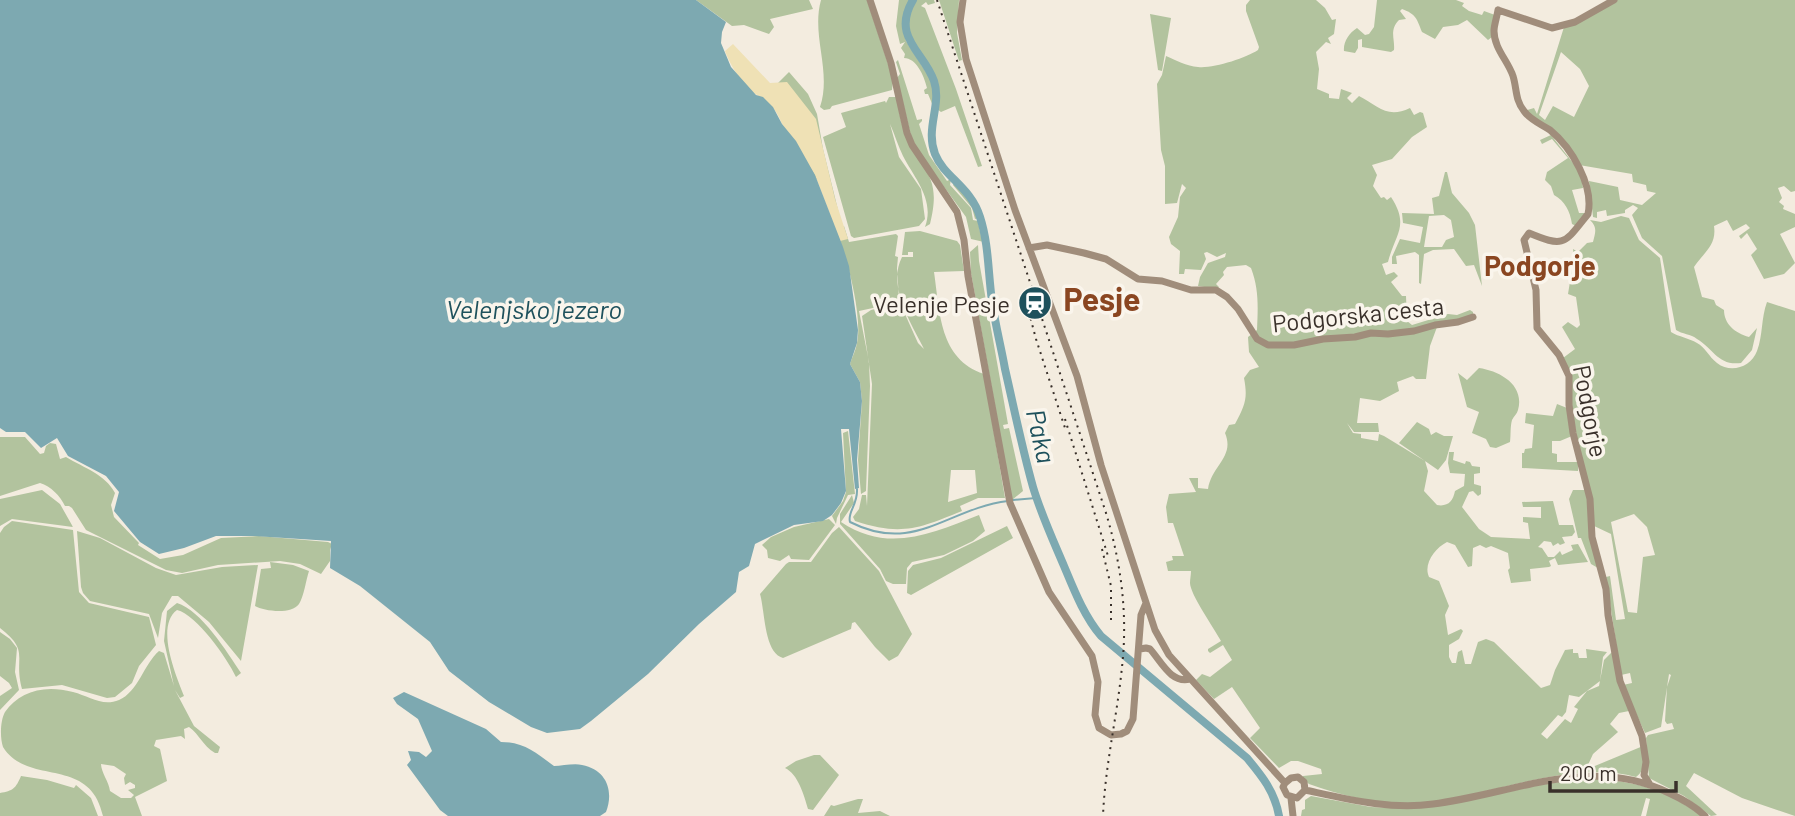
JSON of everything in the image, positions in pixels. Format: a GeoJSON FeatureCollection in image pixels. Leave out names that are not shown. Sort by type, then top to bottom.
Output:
{"type":"FeatureCollection","features":[{"type":"Feature","properties":{"kind":"street"},"geometry":{"type":"LineString","coordinates":[[870,0],[891,63],[912,145],[957,212],[1010,503],[1049,592],[1092,656],[1098,682],[1096,719],[1101,731],[1115,736],[1128,731],[1133,719],[1141,615],[1146,603]]}},
{"type":"Feature","properties":{"kind":"street"},"geometry":{"type":"LineString","coordinates":[[963,0],[960,22],[966,59],[1077,376],[1101,465],[1161,644],[1285,783]]}},
{"type":"Feature","properties":{"kind":"street"},"geometry":{"type":"LineString","coordinates":[[1492,0],[1498,10],[1552,28],[1575,22],[1614,0]]}},
{"type":"Feature","properties":{"kind":"street","name":"Podgorje"},"geometry":{"type":"LineString","coordinates":[[1498,10],[1494,32],[1496,42],[1513,75],[1517,101],[1527,116],[1551,131],[1559,140],[1581,170],[1588,190],[1588,215],[1564,241],[1551,243],[1529,233],[1524,240],[1536,290],[1537,328],[1559,355],[1569,376],[1573,433],[1590,499],[1592,537],[1606,589],[1620,681],[1642,736],[1646,762],[1644,775],[1649,783]]}},
{"type":"Feature","properties":{"kind":"street","name":"Podgorska cesta"},"geometry":{"type":"LineString","coordinates":[[1030,248],[1047,246],[1084,253],[1106,258],[1134,278],[1162,281],[1191,290],[1216,290],[1238,309],[1257,339],[1268,345],[1294,345],[1371,333],[1414,331],[1473,317]]}},
{"type":"Feature","properties":{"kind":"street"},"geometry":{"type":"LineString","coordinates":[[1139,652],[1150,649],[1174,677],[1185,680],[1190,678]]}},
{"type":"Feature","properties":{"kind":"street"},"geometry":{"type":"LineString","coordinates":[[1305,790],[1369,803],[1408,806],[1433,804],[1567,778],[1615,775],[1649,783],[1682,799],[1705,816]]}},
{"type":"Feature","properties":{"kind":"street"},"geometry":{"type":"LineString","coordinates":[[1291,798],[1302,795],[1305,790],[1304,782],[1298,777],[1290,778],[1285,783],[1284,792],[1291,798],[1293,816]]}},
{"type":"Feature","properties":{"kind":"green space"},"geometry":{"type":"Polygon","coordinates":[[[696,0],[809,0],[813,9],[770,19],[774,27],[769,34],[744,25],[732,26],[696,0]]]}},
{"type":"Feature","properties":{"kind":"green space"},"geometry":{"type":"Polygon","coordinates":[[[821,0],[867,0],[893,79],[892,90],[832,106],[830,109],[824,110],[820,107],[824,80],[818,27],[821,0]]]}},
{"type":"Feature","properties":{"kind":"green space"},"geometry":{"type":"Polygon","coordinates":[[[899,0],[910,0],[903,23],[906,41],[933,83],[933,106],[928,94],[925,94],[924,90],[927,88],[919,68],[904,58],[905,54],[901,48],[905,42],[900,44],[896,26],[899,0]]]}},
{"type":"Feature","properties":{"kind":"green space"},"geometry":{"type":"Polygon","coordinates":[[[915,0],[934,0],[935,3],[928,5],[926,2],[921,6],[925,8],[956,89],[982,166],[978,167],[955,106],[941,112],[937,109],[937,81],[911,34],[910,13],[915,0]]]}},
{"type":"Feature","properties":{"kind":"green space"},"geometry":{"type":"Polygon","coordinates":[[[939,0],[959,0],[957,33],[962,60],[959,61],[939,0]]]}},
{"type":"Feature","properties":{"kind":"green space"},"geometry":{"type":"Polygon","coordinates":[[[1250,0],[1316,0],[1332,20],[1336,19],[1334,34],[1328,38],[1331,44],[1326,42],[1316,52],[1319,69],[1317,89],[1329,94],[1329,98],[1339,99],[1341,89],[1352,93],[1347,98],[1352,103],[1359,96],[1389,112],[1410,108],[1414,115],[1423,113],[1427,127],[1412,137],[1392,159],[1372,165],[1377,175],[1373,186],[1381,198],[1387,200],[1391,197],[1400,215],[1399,230],[1388,262],[1382,264],[1386,275],[1394,272],[1398,276],[1391,282],[1402,296],[1406,296],[1407,321],[1412,325],[1448,314],[1457,315],[1470,310],[1473,312],[1473,315],[1437,327],[1430,346],[1426,379],[1416,379],[1413,376],[1397,382],[1399,391],[1380,401],[1360,398],[1357,423],[1378,423],[1379,432],[1354,432],[1347,423],[1353,433],[1361,434],[1361,438],[1378,441],[1379,434],[1425,461],[1428,471],[1424,491],[1437,505],[1449,503],[1455,491],[1464,486],[1465,474],[1450,473],[1449,452],[1454,452],[1453,460],[1465,464],[1466,461],[1470,462],[1472,466],[1480,467],[1480,473],[1474,474],[1474,484],[1481,486],[1481,494],[1478,496],[1473,491],[1469,492],[1462,507],[1479,529],[1491,537],[1530,539],[1528,523],[1523,522],[1523,517],[1541,518],[1541,507],[1523,507],[1522,502],[1553,501],[1559,525],[1573,525],[1575,532],[1572,536],[1562,537],[1565,543],[1553,546],[1551,542],[1544,541],[1538,547],[1542,548],[1548,557],[1554,557],[1560,551],[1562,555],[1573,550],[1571,545],[1578,544],[1588,562],[1558,565],[1555,558],[1549,561],[1549,567],[1530,569],[1531,581],[1511,583],[1508,553],[1480,545],[1473,548],[1472,566],[1468,567],[1455,545],[1447,542],[1434,552],[1428,572],[1429,577],[1439,581],[1449,606],[1445,615],[1448,635],[1461,629],[1463,631],[1459,639],[1449,645],[1449,657],[1452,663],[1456,663],[1458,652],[1462,650],[1465,664],[1471,664],[1478,642],[1486,639],[1494,642],[1541,688],[1550,685],[1565,650],[1573,649],[1573,653],[1578,653],[1579,658],[1587,658],[1586,649],[1607,652],[1603,657],[1600,680],[1604,660],[1612,652],[1629,711],[1619,713],[1610,724],[1618,732],[1593,754],[1588,765],[1590,768],[1643,746],[1643,767],[1636,777],[1612,773],[1560,775],[1430,802],[1384,802],[1353,797],[1309,784],[1303,779],[1303,776],[1322,774],[1321,769],[1298,761],[1291,761],[1279,768],[1250,738],[1260,728],[1232,687],[1214,699],[1196,680],[1202,674],[1210,677],[1232,660],[1223,645],[1210,653],[1208,651],[1221,641],[1191,588],[1191,571],[1168,571],[1166,562],[1173,560],[1172,556],[1184,556],[1173,523],[1168,523],[1166,507],[1169,494],[1196,492],[1189,478],[1198,478],[1198,488],[1208,489],[1225,455],[1225,433],[1229,425],[1235,424],[1245,402],[1244,378],[1250,370],[1259,367],[1249,352],[1248,337],[1257,330],[1257,298],[1251,268],[1246,265],[1227,267],[1216,284],[1219,287],[1217,289],[1198,286],[1208,263],[1225,257],[1226,253],[1217,257],[1204,253],[1206,259],[1201,270],[1185,269],[1184,274],[1179,274],[1180,251],[1171,244],[1169,237],[1178,217],[1180,197],[1186,188],[1182,184],[1177,203],[1165,204],[1165,166],[1161,150],[1157,84],[1166,56],[1204,67],[1229,62],[1258,50],[1246,11],[1250,0]],[[1600,681],[1579,697],[1569,695],[1566,712],[1562,717],[1558,715],[1541,734],[1547,739],[1565,719],[1571,723],[1578,709],[1574,707],[1587,691],[1599,686],[1600,681]]]}},
{"type":"Feature","properties":{"kind":"green space"},"geometry":{"type":"Polygon","coordinates":[[[1377,0],[1456,0],[1464,3],[1462,6],[1469,11],[1482,15],[1484,11],[1495,15],[1492,37],[1488,40],[1467,20],[1458,25],[1443,27],[1435,39],[1422,32],[1415,18],[1402,9],[1400,11],[1406,19],[1399,20],[1394,27],[1394,50],[1391,52],[1362,47],[1362,39],[1358,40],[1355,53],[1344,51],[1346,41],[1354,30],[1357,28],[1365,35],[1374,27],[1377,0]]]}},
{"type":"Feature","properties":{"kind":"green space"},"geometry":{"type":"Polygon","coordinates":[[[1617,0],[1795,0],[1795,191],[1791,192],[1784,186],[1778,188],[1782,198],[1779,202],[1784,206],[1783,209],[1795,214],[1795,227],[1780,234],[1795,263],[1784,274],[1764,279],[1751,255],[1757,249],[1747,233],[1741,239],[1739,236],[1750,228],[1746,224],[1733,231],[1727,220],[1714,226],[1711,244],[1694,267],[1702,297],[1714,300],[1716,305],[1724,310],[1731,327],[1749,337],[1757,328],[1752,350],[1741,363],[1721,359],[1695,337],[1676,330],[1662,256],[1642,238],[1632,215],[1638,208],[1633,205],[1625,210],[1625,213],[1607,216],[1606,210],[1597,212],[1597,218],[1593,217],[1589,181],[1618,187],[1620,200],[1642,205],[1656,193],[1647,191],[1646,185],[1633,182],[1632,174],[1579,165],[1562,142],[1524,111],[1534,108],[1537,114],[1564,27],[1617,0]],[[1561,52],[1539,115],[1545,120],[1553,106],[1574,117],[1589,86],[1580,69],[1561,52]]]}},
{"type":"Feature","properties":{"kind":"green space"},"geometry":{"type":"Polygon","coordinates":[[[1150,14],[1171,18],[1162,71],[1158,70],[1150,14]]]}},
{"type":"Feature","properties":{"kind":"green space"},"geometry":{"type":"Polygon","coordinates":[[[898,60],[917,120],[922,119],[919,124],[929,155],[947,181],[951,179],[950,185],[971,208],[973,220],[978,221],[981,237],[979,218],[975,219],[972,208],[953,185],[955,181],[971,201],[979,217],[984,242],[971,239],[966,217],[918,151],[911,136],[897,78],[900,74],[896,62],[898,60]]]}},
{"type":"Feature","properties":{"kind":"green space"},"geometry":{"type":"Polygon","coordinates":[[[789,72],[808,94],[817,114],[841,222],[786,126],[773,88],[789,72]]]}},
{"type":"Feature","properties":{"kind":"green space"},"geometry":{"type":"Polygon","coordinates":[[[889,97],[896,97],[904,130],[932,183],[934,193],[930,224],[925,227],[926,199],[918,181],[903,156],[890,124],[899,157],[921,189],[925,219],[919,226],[854,238],[851,236],[823,137],[846,127],[841,113],[885,101],[886,103],[889,97]]]}},
{"type":"Feature","properties":{"kind":"green space"},"geometry":{"type":"Polygon","coordinates":[[[1551,135],[1581,173],[1583,188],[1572,190],[1579,213],[1587,213],[1576,226],[1572,224],[1566,207],[1554,195],[1545,180],[1547,172],[1568,158],[1552,139],[1542,144],[1540,140],[1551,135]]]}},
{"type":"Feature","properties":{"kind":"green space"},"geometry":{"type":"Polygon","coordinates":[[[1447,172],[1452,193],[1469,213],[1475,225],[1482,286],[1474,265],[1466,266],[1454,249],[1433,250],[1424,254],[1421,284],[1419,255],[1415,252],[1396,256],[1397,264],[1392,264],[1392,257],[1400,239],[1420,243],[1423,227],[1403,223],[1402,213],[1434,214],[1432,198],[1439,196],[1447,172]],[[1444,215],[1429,216],[1424,247],[1442,247],[1446,240],[1454,237],[1451,220],[1444,215]]]}},
{"type":"Feature","properties":{"kind":"green space"},"geometry":{"type":"Polygon","coordinates":[[[1621,216],[1629,218],[1639,240],[1660,258],[1671,332],[1700,345],[1722,366],[1740,367],[1754,357],[1759,345],[1767,302],[1795,311],[1795,816],[1742,798],[1694,773],[1686,786],[1717,815],[1711,816],[1684,796],[1649,778],[1646,738],[1648,735],[1674,729],[1672,723],[1667,724],[1665,721],[1667,687],[1661,727],[1645,733],[1623,685],[1632,683],[1630,673],[1621,675],[1606,577],[1610,576],[1616,620],[1625,619],[1611,534],[1592,525],[1563,358],[1575,349],[1562,327],[1568,322],[1577,328],[1580,325],[1576,297],[1568,294],[1573,249],[1578,252],[1587,243],[1593,242],[1595,228],[1590,220],[1601,222],[1621,216]],[[1634,514],[1611,522],[1628,612],[1637,613],[1643,557],[1655,555],[1647,527],[1634,514]]]}},
{"type":"Feature","properties":{"kind":"green space"},"geometry":{"type":"Polygon","coordinates":[[[844,226],[849,242],[896,234],[898,236],[895,256],[898,257],[899,299],[896,303],[859,311],[869,362],[870,386],[866,491],[861,494],[858,460],[862,401],[860,382],[850,364],[857,343],[858,317],[844,252],[835,227],[844,226]]]}},
{"type":"Feature","properties":{"kind":"green space"},"geometry":{"type":"Polygon","coordinates":[[[920,231],[957,241],[960,245],[964,271],[934,272],[941,318],[950,346],[958,357],[969,367],[984,374],[1005,498],[978,498],[960,506],[962,511],[947,517],[921,526],[897,529],[871,526],[855,521],[853,517],[859,509],[862,495],[866,495],[867,506],[872,384],[862,316],[871,310],[900,303],[918,343],[924,349],[902,304],[897,280],[902,257],[913,257],[913,252],[902,255],[905,232],[920,231]],[[951,470],[948,502],[977,493],[975,470],[951,470]]]}},
{"type":"Feature","properties":{"kind":"green space"},"geometry":{"type":"Polygon","coordinates":[[[978,245],[1008,424],[1003,425],[1004,429],[1009,428],[1023,491],[1012,500],[971,273],[970,252],[978,245]]]}},
{"type":"Feature","properties":{"kind":"green space"},"geometry":{"type":"Polygon","coordinates":[[[1479,368],[1502,376],[1518,393],[1518,410],[1512,420],[1510,442],[1496,448],[1490,447],[1486,439],[1472,433],[1479,412],[1467,407],[1458,373],[1467,380],[1479,368]]]}},
{"type":"Feature","properties":{"kind":"green space"},"geometry":{"type":"Polygon","coordinates":[[[1557,404],[1567,408],[1572,436],[1552,441],[1552,453],[1557,454],[1557,462],[1578,462],[1578,471],[1522,468],[1522,453],[1525,449],[1532,448],[1534,425],[1525,423],[1526,413],[1553,416],[1557,404]]]}},
{"type":"Feature","properties":{"kind":"green space"},"geometry":{"type":"Polygon","coordinates":[[[1417,422],[1429,429],[1431,435],[1436,432],[1453,436],[1446,460],[1438,470],[1399,443],[1417,422]]]}},
{"type":"Feature","properties":{"kind":"green space"},"geometry":{"type":"Polygon","coordinates":[[[848,431],[855,494],[848,495],[836,524],[832,516],[846,492],[843,433],[848,431]]]}},
{"type":"Feature","properties":{"kind":"green space"},"geometry":{"type":"Polygon","coordinates":[[[0,437],[25,437],[40,454],[44,453],[50,443],[56,444],[60,459],[66,457],[100,476],[115,493],[111,505],[114,517],[138,545],[160,559],[183,555],[221,538],[259,536],[328,542],[332,544],[330,561],[321,574],[300,564],[280,561],[218,565],[182,573],[166,570],[86,530],[72,508],[65,506],[55,492],[44,484],[0,496],[0,437]]]}},
{"type":"Feature","properties":{"kind":"green space"},"geometry":{"type":"Polygon","coordinates":[[[42,490],[60,504],[73,527],[12,519],[0,526],[0,499],[42,490]]]}},
{"type":"Feature","properties":{"kind":"green space"},"geometry":{"type":"Polygon","coordinates":[[[1573,490],[1586,490],[1598,568],[1591,564],[1581,538],[1578,538],[1569,499],[1573,490]]]}},
{"type":"Feature","properties":{"kind":"green space"},"geometry":{"type":"Polygon","coordinates":[[[852,495],[854,503],[841,522],[859,532],[876,537],[893,539],[927,534],[979,515],[985,531],[973,541],[944,555],[912,562],[907,568],[906,584],[893,584],[886,581],[880,569],[840,524],[840,514],[852,495]]]}},
{"type":"Feature","properties":{"kind":"green space"},"geometry":{"type":"Polygon","coordinates":[[[829,519],[835,525],[809,560],[791,559],[789,555],[780,561],[768,558],[767,550],[762,545],[771,537],[794,527],[829,519]]]}},
{"type":"Feature","properties":{"kind":"green space"},"geometry":{"type":"Polygon","coordinates":[[[12,521],[73,530],[79,592],[89,603],[149,617],[156,645],[139,666],[132,683],[115,697],[107,698],[62,685],[22,689],[18,649],[0,628],[0,533],[12,521]]]}},
{"type":"Feature","properties":{"kind":"green space"},"geometry":{"type":"Polygon","coordinates":[[[1007,526],[1013,538],[911,595],[907,593],[908,571],[913,565],[941,558],[1007,526]]]}},
{"type":"Feature","properties":{"kind":"green space"},"geometry":{"type":"Polygon","coordinates":[[[839,527],[879,571],[912,634],[898,656],[889,661],[855,622],[852,623],[851,629],[783,658],[777,655],[769,640],[760,594],[789,562],[811,562],[839,527]]]}},
{"type":"Feature","properties":{"kind":"green space"},"geometry":{"type":"Polygon","coordinates":[[[77,531],[100,538],[156,568],[176,575],[222,567],[258,565],[241,661],[209,622],[178,596],[172,596],[162,613],[158,638],[149,614],[90,601],[81,587],[77,531]]]}},
{"type":"Feature","properties":{"kind":"green space"},"geometry":{"type":"Polygon","coordinates":[[[270,562],[293,565],[309,571],[299,604],[290,610],[277,611],[255,606],[261,569],[271,568],[270,562]]]}},
{"type":"Feature","properties":{"kind":"green space"},"geometry":{"type":"Polygon","coordinates":[[[177,603],[195,614],[213,633],[241,673],[236,677],[202,628],[177,610],[171,617],[167,639],[172,664],[184,696],[180,698],[175,690],[194,726],[220,747],[218,753],[215,753],[189,727],[184,729],[185,739],[181,736],[156,740],[154,746],[160,749],[167,781],[135,797],[142,816],[103,816],[96,797],[85,785],[72,778],[27,766],[14,759],[3,747],[3,716],[17,699],[42,690],[73,692],[101,702],[119,700],[131,691],[159,651],[164,653],[174,686],[164,641],[167,611],[177,603]],[[101,764],[110,791],[121,798],[131,798],[134,795],[128,790],[135,788],[135,785],[130,782],[125,785],[126,774],[114,766],[101,764]]]}},
{"type":"Feature","properties":{"kind":"green space"},"geometry":{"type":"Polygon","coordinates":[[[0,632],[17,648],[15,672],[19,690],[0,710],[0,696],[12,688],[0,676],[0,632]]]}},
{"type":"Feature","properties":{"kind":"green space"},"geometry":{"type":"Polygon","coordinates":[[[820,755],[839,775],[813,810],[808,809],[797,780],[785,768],[820,755]]]}},
{"type":"Feature","properties":{"kind":"green space"},"geometry":{"type":"Polygon","coordinates":[[[21,776],[74,788],[76,785],[91,798],[98,816],[0,816],[0,793],[13,788],[21,776]]]}},
{"type":"Feature","properties":{"kind":"green space"},"geometry":{"type":"Polygon","coordinates":[[[1600,779],[1654,790],[1677,800],[1702,816],[1646,816],[1650,799],[1646,798],[1641,816],[1301,816],[1302,810],[1305,809],[1305,800],[1311,796],[1392,808],[1566,781],[1600,779]]]}},
{"type":"Feature","properties":{"kind":"green space"},"geometry":{"type":"Polygon","coordinates":[[[863,799],[858,813],[880,811],[890,816],[824,816],[831,805],[863,799]]]}},
{"type":"Feature","properties":{"kind":"sand"},"geometry":{"type":"Polygon","coordinates":[[[733,44],[770,83],[787,82],[816,119],[835,199],[848,239],[840,241],[815,175],[775,111],[742,82],[734,69],[725,51],[733,44]]]}},
{"type":"Feature","properties":{"kind":"water","name":"Velenjsko jezero"},"geometry":{"type":"Polygon","coordinates":[[[0,0],[696,0],[726,22],[721,43],[731,67],[756,95],[763,97],[773,107],[796,141],[815,175],[843,247],[849,266],[858,330],[850,364],[860,382],[862,401],[857,460],[859,488],[855,489],[849,429],[841,429],[846,491],[832,515],[823,521],[794,525],[755,544],[749,566],[739,572],[736,592],[648,674],[580,729],[547,733],[531,727],[489,702],[449,671],[430,642],[360,586],[330,568],[331,541],[216,536],[159,554],[140,542],[114,511],[119,492],[106,476],[68,456],[57,438],[41,448],[25,432],[6,432],[0,428],[0,0]]]}},
{"type":"Feature","properties":{"kind":"water"},"geometry":{"type":"Polygon","coordinates":[[[404,692],[486,729],[501,742],[529,749],[554,766],[579,764],[591,768],[603,777],[609,789],[606,812],[600,816],[448,816],[440,810],[407,765],[411,760],[408,751],[419,752],[426,757],[432,751],[418,719],[393,698],[404,692]]]}},
{"type":"Feature","properties":{"kind":"waterway","name":"Paka"},"geometry":{"type":"LineString","coordinates":[[913,0],[907,13],[907,34],[929,71],[936,90],[932,144],[939,162],[970,198],[980,217],[987,248],[995,318],[1025,458],[1040,507],[1076,593],[1089,620],[1101,636],[1247,758],[1271,792],[1279,816]]}},
{"type":"Feature","properties":{"kind":"waterway"},"geometry":{"type":"LineString","coordinates":[[857,489],[850,522],[873,531],[894,534],[913,532],[987,505],[1008,501]]}},
{"type":"Feature","properties":{"kind":"waterway"},"geometry":{"type":"LineString","coordinates":[[1013,500],[1036,498]]}},
{"type":"Feature","properties":{"kind":"railway"},"geometry":{"type":"LineString","coordinates":[[937,0],[1106,513],[1116,551],[1124,608],[1124,647],[1103,816]]}},
{"type":"Feature","properties":{"kind":"railway"},"geometry":{"type":"LineString","coordinates":[[1027,305],[1065,428]]}},
{"type":"Feature","properties":{"kind":"railway"},"geometry":{"type":"LineString","coordinates":[[1065,419],[1108,556]]}},
{"type":"Feature","properties":{"kind":"railway"},"geometry":{"type":"LineString","coordinates":[[1102,549],[1111,586],[1111,623]]}},
{"type":"Feature","properties":{"kind":"place","name":"Velenje Pesje"},"geometry":{"type":"Point","coordinates":[1035,303]}},
{"type":"Feature","properties":{"kind":"district","name":"Podgorje"},"geometry":{"type":"Point","coordinates":[1540,265]}},
{"type":"Feature","properties":{"kind":"district","name":"Pesje"},"geometry":{"type":"Point","coordinates":[1102,298]}}]}
